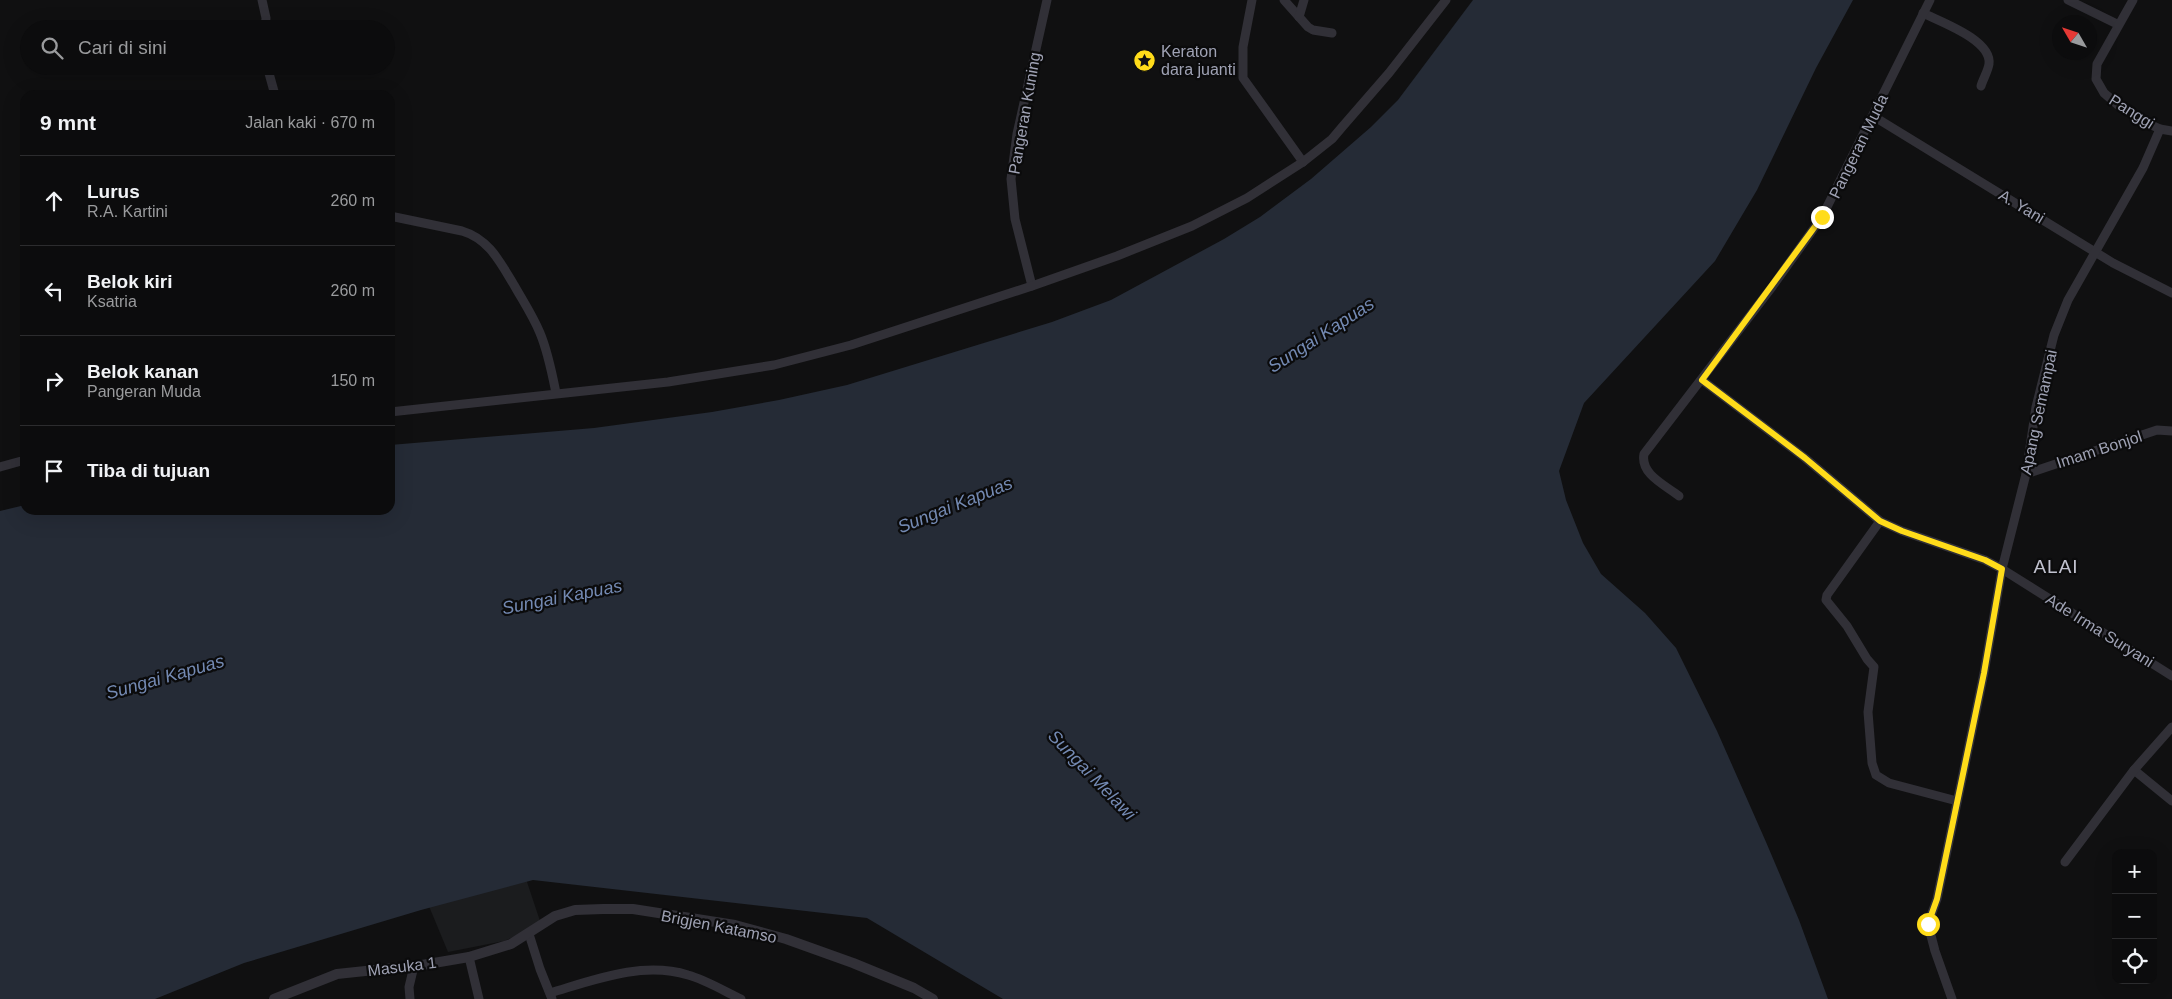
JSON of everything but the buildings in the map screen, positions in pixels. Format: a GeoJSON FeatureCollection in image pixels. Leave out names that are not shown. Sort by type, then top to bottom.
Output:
{"type":"FeatureCollection","features":[{"type":"Feature","properties":{"kind":"street"},"geometry":{"type":"LineString","coordinates":[[262,0],[266,20]]}},
{"type":"Feature","properties":{"kind":"street"},"geometry":{"type":"LineString","coordinates":[[1252,0],[1243,47],[1243,78],[1303,162]]}},
{"type":"Feature","properties":{"kind":"street"},"geometry":{"type":"LineString","coordinates":[[1284,0],[1313,30],[1332,33]]}},
{"type":"Feature","properties":{"kind":"street"},"geometry":{"type":"LineString","coordinates":[[1299,17],[1304,0]]}},
{"type":"Feature","properties":{"kind":"street"},"geometry":{"type":"LineString","coordinates":[[395,411],[691,380],[805,359],[1032,286],[1192,226],[1247,198],[1303,162],[1332,139],[1389,74],[1446,0]]}},
{"type":"Feature","properties":{"kind":"street","name":"Pangeran Muda"},"geometry":{"type":"LineString","coordinates":[[1679,496],[1645,469],[1643,462],[1649,446],[1702,380],[1822,217],[1930,0]]}},
{"type":"Feature","properties":{"kind":"street"},"geometry":{"type":"LineString","coordinates":[[2068,0],[2118,24]]}},
{"type":"Feature","properties":{"kind":"street","name":"Panggi"},"geometry":{"type":"LineString","coordinates":[[2133,0],[2101,55],[2095,71],[2098,87],[2118,104],[2146,123],[2160,129],[2172,131]]}},
{"type":"Feature","properties":{"kind":"street","name":"Pangeran Kuning"},"geometry":{"type":"LineString","coordinates":[[1032,286],[1015,220],[1011,179],[1017,134],[1044,1]]}},
{"type":"Feature","properties":{"kind":"street"},"geometry":{"type":"LineString","coordinates":[[1923,14],[1974,39],[1988,53],[1989,63],[1981,86]]}},
{"type":"Feature","properties":{"kind":"street"},"geometry":{"type":"LineString","coordinates":[[269,75],[273,90]]}},
{"type":"Feature","properties":{"kind":"street","name":"A. Yani"},"geometry":{"type":"LineString","coordinates":[[1873,116],[2113,263],[2172,293]]}},
{"type":"Feature","properties":{"kind":"street","name":"Apang Semampai"},"geometry":{"type":"LineString","coordinates":[[1952,999],[1935,951],[1928,924],[1937,899],[1958,801],[1984,673],[2002,569],[2026,474],[2036,407],[2054,335],[2068,300],[2143,168],[2160,129]]}},
{"type":"Feature","properties":{"kind":"street"},"geometry":{"type":"LineString","coordinates":[[395,217],[467,233],[486,244],[502,264],[530,310],[541,334],[556,393]]}},
{"type":"Feature","properties":{"kind":"street","name":"Ade Irma Suryani"},"geometry":{"type":"LineString","coordinates":[[1702,380],[1805,458],[1880,521],[1902,531],[1985,560],[2002,569],[2172,676]]}},
{"type":"Feature","properties":{"kind":"street","name":"Imam Bonjol"},"geometry":{"type":"LineString","coordinates":[[2026,474],[2157,430],[2172,431]]}},
{"type":"Feature","properties":{"kind":"street"},"geometry":{"type":"LineString","coordinates":[[0,467],[20,460]]}},
{"type":"Feature","properties":{"kind":"street"},"geometry":{"type":"LineString","coordinates":[[1880,521],[1827,595],[1826,600],[1847,626],[1866,659],[1874,667],[1868,712],[1872,763],[1876,775],[1889,783],[1958,801]]}},
{"type":"Feature","properties":{"kind":"street"},"geometry":{"type":"LineString","coordinates":[[2065,862],[2134,770],[2172,728]]}},
{"type":"Feature","properties":{"kind":"street"},"geometry":{"type":"LineString","coordinates":[[2134,770],[2172,801]]}},
{"type":"Feature","properties":{"kind":"street","name":"Brigjen Katamso"},"geometry":{"type":"LineString","coordinates":[[529,934],[555,916],[575,910],[633,909],[735,925],[786,939],[853,963],[914,988],[933,999]]}},
{"type":"Feature","properties":{"kind":"street"},"geometry":{"type":"LineString","coordinates":[[529,934],[551,996],[616,974],[659,970],[689,975],[741,999]]}},
{"type":"Feature","properties":{"kind":"street","name":"Masuka 1"},"geometry":{"type":"LineString","coordinates":[[274,999],[323,979],[376,969],[414,966],[469,957],[511,944],[529,934]]}},
{"type":"Feature","properties":{"kind":"street"},"geometry":{"type":"LineString","coordinates":[[469,957],[479,999]]}},
{"type":"Feature","properties":{"kind":"street"},"geometry":{"type":"LineString","coordinates":[[410,999],[409,987],[414,966]]}},
{"type":"Feature","properties":{"kind":"shaded area"},"geometry":{"type":"Polygon","coordinates":[[[507,822],[540,921],[523,933],[504,941],[448,952],[409,858],[507,822]]]}},
{"type":"Feature","properties":{"kind":"water"},"geometry":{"type":"Polygon","coordinates":[[[1473,0],[1853,0],[1816,68],[1757,190],[1715,261],[1584,403],[1559,471],[1566,500],[1583,543],[1601,574],[1645,613],[1676,648],[1717,731],[1766,842],[1799,920],[1828,999],[1003,999],[867,918],[533,880],[421,910],[244,963],[155,999],[0,999],[0,511],[20,506],[20,515],[395,515],[395,445],[594,428],[712,412],[847,385],[1052,322],[1111,300],[1224,239],[1260,217],[1311,179],[1371,127],[1398,100],[1473,0]]]}},
{"type":"Feature","properties":{"kind":"place","name":"Keraton dara juanti"},"geometry":{"type":"Point","coordinates":[1145,60]}},
{"type":"Feature","properties":{"kind":"district","name":"ALAI"},"geometry":{"type":"Point","coordinates":[2056,566]}},
{"type":"Feature","properties":{"kind":"route"},"geometry":{"type":"LineString","coordinates":[[1822,217],[1702,380],[1805,458],[1880,521],[1902,531],[1985,560],[2002,569],[1984,673],[1937,899],[1928,924]]}},
{"type":"Feature","properties":{"kind":"water label","name":"Sungai Kapuas"},"geometry":{"type":"Point","coordinates":[1321,335]}},
{"type":"Feature","properties":{"kind":"water label","name":"Sungai Kapuas"},"geometry":{"type":"Point","coordinates":[955,505]}},
{"type":"Feature","properties":{"kind":"water label","name":"Sungai Kapuas"},"geometry":{"type":"Point","coordinates":[562,597]}},
{"type":"Feature","properties":{"kind":"water label","name":"Sungai Kapuas"},"geometry":{"type":"Point","coordinates":[165,677]}},
{"type":"Feature","properties":{"kind":"water label","name":"Sungai Melawi"},"geometry":{"type":"Point","coordinates":[1092,775]}}]}
